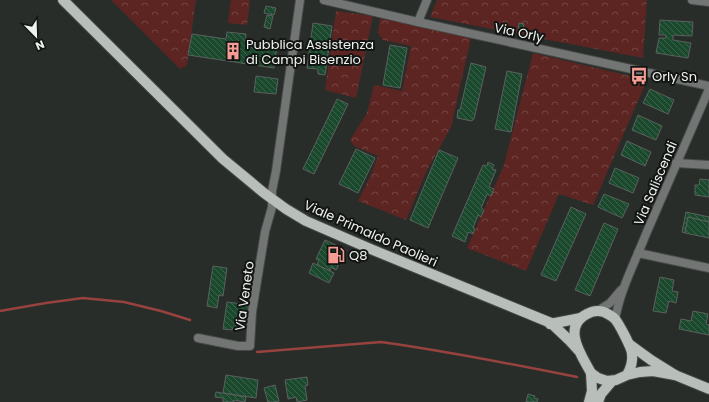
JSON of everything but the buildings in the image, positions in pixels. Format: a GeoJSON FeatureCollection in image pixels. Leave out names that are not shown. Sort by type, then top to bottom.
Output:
{"type":"FeatureCollection","features":[{"type":"Feature","properties":{"kind":"main road","name":"Viale Primaldo Paolieri"},"geometry":{"type":"LineString","coordinates":[[64,0],[223,159],[273,199],[306,221],[550,324],[569,340],[578,350]]}},
{"type":"Feature","properties":{"kind":"main road"},"geometry":{"type":"LineString","coordinates":[[550,324],[581,318],[591,312],[599,310],[609,315],[615,320],[632,352],[631,367],[627,375]]}},
{"type":"Feature","properties":{"kind":"main road","name":"Viale Primaldo Paolieri"},"geometry":{"type":"LineString","coordinates":[[581,318],[576,326],[574,335],[578,350],[591,373]]}},
{"type":"Feature","properties":{"kind":"main road"},"geometry":{"type":"LineString","coordinates":[[628,344],[675,374],[709,389]]}},
{"type":"Feature","properties":{"kind":"main road"},"geometry":{"type":"LineString","coordinates":[[591,373],[601,380],[607,381],[620,379],[627,375],[652,372],[675,374]]}},
{"type":"Feature","properties":{"kind":"main road"},"geometry":{"type":"LineString","coordinates":[[589,402],[592,391],[591,373]]}},
{"type":"Feature","properties":{"kind":"main road"},"geometry":{"type":"LineString","coordinates":[[598,402],[601,394],[612,381]]}},
{"type":"Feature","properties":{"kind":"street"},"geometry":{"type":"LineString","coordinates":[[273,199],[272,191],[300,0]]}},
{"type":"Feature","properties":{"kind":"street","name":"Via Orly"},"geometry":{"type":"LineString","coordinates":[[324,0],[709,86]]}},
{"type":"Feature","properties":{"kind":"street"},"geometry":{"type":"LineString","coordinates":[[418,22],[427,0]]}},
{"type":"Feature","properties":{"kind":"street"},"geometry":{"type":"LineString","coordinates":[[692,0],[709,2]]}},
{"type":"Feature","properties":{"kind":"street","name":"Via Saliscendi"},"geometry":{"type":"LineString","coordinates":[[615,320],[624,286],[709,89]]}},
{"type":"Feature","properties":{"kind":"street"},"geometry":{"type":"LineString","coordinates":[[676,163],[709,166]]}},
{"type":"Feature","properties":{"kind":"street","name":"Via Veneto"},"geometry":{"type":"LineString","coordinates":[[198,338],[238,346],[250,346],[252,312],[265,232],[273,199]]}},
{"type":"Feature","properties":{"kind":"street"},"geometry":{"type":"LineString","coordinates":[[638,253],[709,268]]}},
{"type":"Feature","properties":{"kind":"street","name":"Via Saliscendi"},"geometry":{"type":"LineString","coordinates":[[599,310],[610,303],[624,286]]}},
{"type":"Feature","properties":{"kind":"green space"},"geometry":{"type":"Polygon","coordinates":[[[111,0],[196,0],[187,65],[180,69],[111,0]]]}},
{"type":"Feature","properties":{"kind":"green space"},"geometry":{"type":"Polygon","coordinates":[[[231,0],[250,0],[247,25],[228,23],[231,0]]]}},
{"type":"Feature","properties":{"kind":"green space"},"geometry":{"type":"Polygon","coordinates":[[[437,0],[647,0],[643,58],[430,17],[437,0]]]}},
{"type":"Feature","properties":{"kind":"green space"},"geometry":{"type":"Polygon","coordinates":[[[336,11],[373,16],[356,98],[325,90],[336,11]]]}},
{"type":"Feature","properties":{"kind":"green space"},"geometry":{"type":"Polygon","coordinates":[[[380,18],[471,38],[451,127],[426,172],[406,220],[358,201],[370,177],[378,156],[354,146],[350,140],[367,113],[374,85],[402,91],[411,46],[383,40],[378,33],[380,18]]]}},
{"type":"Feature","properties":{"kind":"green space"},"geometry":{"type":"Polygon","coordinates":[[[533,53],[647,80],[593,205],[559,194],[526,271],[467,248],[504,165],[533,53]]]}},
{"type":"Feature","properties":{"kind":"waterway"},"geometry":{"type":"LineString","coordinates":[[0,311],[83,298],[124,302],[190,320]]}},
{"type":"Feature","properties":{"kind":"waterway"},"geometry":{"type":"LineString","coordinates":[[257,352],[381,342],[577,377]]}},
{"type":"Feature","properties":{"kind":"place","name":"Pubblica Assistenza di Campi Bisenzio"},"geometry":{"type":"Point","coordinates":[233,51]}},
{"type":"Feature","properties":{"kind":"place","name":"Orly Sn"},"geometry":{"type":"Point","coordinates":[639,76]}},
{"type":"Feature","properties":{"kind":"place","name":"Q8"},"geometry":{"type":"Point","coordinates":[336,255]}}]}
